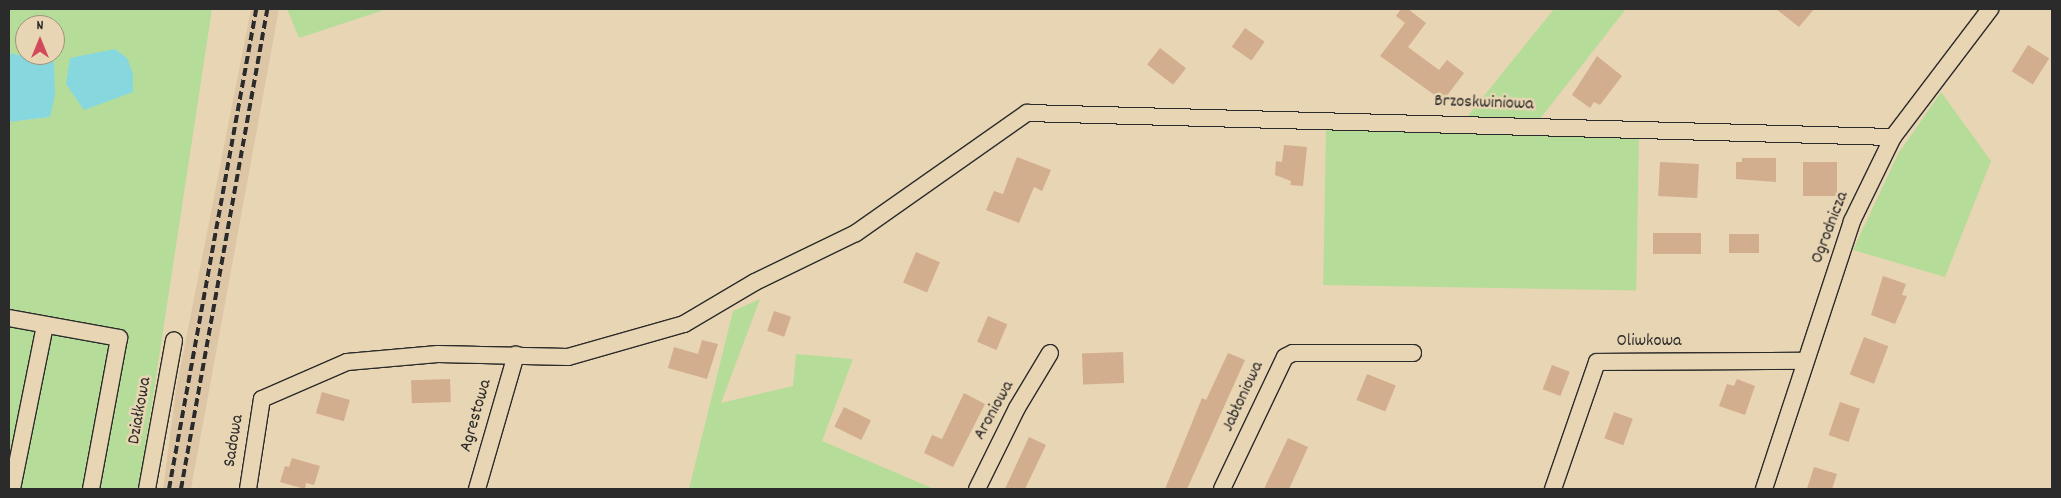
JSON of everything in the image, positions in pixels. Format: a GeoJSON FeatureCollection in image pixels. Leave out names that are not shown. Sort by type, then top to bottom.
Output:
{"type":"FeatureCollection","features":[{"type":"Feature","properties":{"kind":"street","name":"Ogrodnicza"},"geometry":{"type":"LineString","coordinates":[[1764,489],[1852,221],[1893,137],[1990,9]]}},
{"type":"Feature","properties":{"kind":"street","name":"Brzoskwiniowa"},"geometry":{"type":"LineString","coordinates":[[262,399],[347,362],[438,354],[568,357],[684,324],[755,282],[856,233],[1028,113],[1274,118],[1893,137]]}},
{"type":"Feature","properties":{"kind":"street"},"geometry":{"type":"LineString","coordinates":[[9,318],[119,338],[90,489]]}},
{"type":"Feature","properties":{"kind":"street"},"geometry":{"type":"LineString","coordinates":[[12,489],[44,325]]}},
{"type":"Feature","properties":{"kind":"street","name":"Działkowa"},"geometry":{"type":"LineString","coordinates":[[147,489],[174,340]]}},
{"type":"Feature","properties":{"kind":"street","name":"Aroniowa"},"geometry":{"type":"LineString","coordinates":[[977,489],[1017,408],[1050,353]]}},
{"type":"Feature","properties":{"kind":"street","name":"Jabłoniowa"},"geometry":{"type":"LineString","coordinates":[[1222,489],[1285,358],[1293,353],[1413,353]]}},
{"type":"Feature","properties":{"kind":"street","name":"Agrestowa"},"geometry":{"type":"LineString","coordinates":[[477,489],[516,355]]}},
{"type":"Feature","properties":{"kind":"street","name":"Oliwkowa"},"geometry":{"type":"LineString","coordinates":[[1553,489],[1597,362],[1805,361]]}},
{"type":"Feature","properties":{"kind":"street","name":"Sadowa"},"geometry":{"type":"LineString","coordinates":[[248,489],[262,399]]}},
{"type":"Feature","properties":{"kind":"shaded area"},"geometry":{"type":"Polygon","coordinates":[[[251,9],[279,9],[191,489],[163,489],[176,390],[251,9]]]}},
{"type":"Feature","properties":{"kind":"green space"},"geometry":{"type":"Polygon","coordinates":[[[9,9],[212,9],[139,489],[9,489],[9,122],[50,117],[53,65],[65,65],[65,15],[15,15],[15,54],[9,53],[9,9]]]}},
{"type":"Feature","properties":{"kind":"green space"},"geometry":{"type":"Polygon","coordinates":[[[287,9],[387,9],[299,38],[287,9]]]}},
{"type":"Feature","properties":{"kind":"green space"},"geometry":{"type":"Polygon","coordinates":[[[1554,9],[1626,9],[1539,120],[1467,117],[1554,9]]]}},
{"type":"Feature","properties":{"kind":"green space"},"geometry":{"type":"Polygon","coordinates":[[[1941,92],[1991,161],[1945,277],[1853,250],[1898,154],[1941,92]]]}},
{"type":"Feature","properties":{"kind":"green space"},"geometry":{"type":"Polygon","coordinates":[[[1326,129],[1639,134],[1636,290],[1323,285],[1326,129]]]}},
{"type":"Feature","properties":{"kind":"green space"},"geometry":{"type":"Polygon","coordinates":[[[760,299],[721,403],[793,386],[796,354],[853,359],[822,441],[934,489],[689,489],[733,311],[760,299]]]}},
{"type":"Feature","properties":{"kind":"water"},"geometry":{"type":"Polygon","coordinates":[[[115,49],[127,58],[133,74],[133,92],[84,110],[66,84],[70,58],[115,49]]]}},
{"type":"Feature","properties":{"kind":"water"},"geometry":{"type":"Polygon","coordinates":[[[9,53],[15,54],[15,65],[54,65],[55,95],[50,117],[9,122],[9,53]]]}},
{"type":"Feature","properties":{"kind":"building"},"geometry":{"type":"Polygon","coordinates":[[[1401,9],[1408,9],[1426,23],[1408,47],[1439,70],[1447,60],[1464,73],[1443,101],[1380,56],[1405,23],[1396,16],[1401,9]]]}},
{"type":"Feature","properties":{"kind":"building"},"geometry":{"type":"Polygon","coordinates":[[[1776,9],[1814,9],[1799,27],[1776,9]]]}},
{"type":"Feature","properties":{"kind":"building"},"geometry":{"type":"Polygon","coordinates":[[[1245,28],[1265,42],[1251,61],[1232,47],[1245,28]]]}},
{"type":"Feature","properties":{"kind":"building"},"geometry":{"type":"Polygon","coordinates":[[[2028,45],[2049,58],[2033,85],[2012,71],[2028,45]]]}},
{"type":"Feature","properties":{"kind":"building"},"geometry":{"type":"Polygon","coordinates":[[[1160,48],[1186,68],[1173,85],[1147,65],[1160,48]]]}},
{"type":"Feature","properties":{"kind":"building"},"geometry":{"type":"Polygon","coordinates":[[[1597,56],[1622,76],[1600,105],[1594,102],[1590,108],[1572,95],[1597,56]]]}},
{"type":"Feature","properties":{"kind":"building"},"geometry":{"type":"Polygon","coordinates":[[[1284,145],[1307,147],[1303,186],[1290,185],[1291,181],[1275,175],[1276,161],[1282,162],[1284,145]]]}},
{"type":"Feature","properties":{"kind":"building"},"geometry":{"type":"Polygon","coordinates":[[[1017,157],[1051,170],[1042,191],[1034,187],[1019,223],[986,210],[994,191],[1003,194],[1017,157]]]}},
{"type":"Feature","properties":{"kind":"building"},"geometry":{"type":"Polygon","coordinates":[[[1742,158],[1776,158],[1776,182],[1736,179],[1736,162],[1742,162],[1742,158]]]}},
{"type":"Feature","properties":{"kind":"building"},"geometry":{"type":"Polygon","coordinates":[[[1660,162],[1699,164],[1697,198],[1658,196],[1660,162]]]}},
{"type":"Feature","properties":{"kind":"building"},"geometry":{"type":"Polygon","coordinates":[[[1803,162],[1837,162],[1837,196],[1803,196],[1803,162]]]}},
{"type":"Feature","properties":{"kind":"building"},"geometry":{"type":"Polygon","coordinates":[[[1653,233],[1701,233],[1701,254],[1653,254],[1653,233]]]}},
{"type":"Feature","properties":{"kind":"building"},"geometry":{"type":"Polygon","coordinates":[[[1729,234],[1759,234],[1759,253],[1729,253],[1729,234]]]}},
{"type":"Feature","properties":{"kind":"building"},"geometry":{"type":"Polygon","coordinates":[[[916,252],[940,262],[927,293],[903,282],[916,252]]]}},
{"type":"Feature","properties":{"kind":"building"},"geometry":{"type":"Polygon","coordinates":[[[1883,276],[1906,284],[1902,295],[1907,296],[1895,324],[1871,315],[1883,276]]]}},
{"type":"Feature","properties":{"kind":"building"},"geometry":{"type":"Polygon","coordinates":[[[774,311],[791,317],[784,337],[767,331],[774,311]]]}},
{"type":"Feature","properties":{"kind":"building"},"geometry":{"type":"Polygon","coordinates":[[[988,316],[1007,324],[996,350],[977,342],[988,316]]]}},
{"type":"Feature","properties":{"kind":"building"},"geometry":{"type":"Polygon","coordinates":[[[1864,337],[1888,346],[1874,384],[1850,374],[1864,337]]]}},
{"type":"Feature","properties":{"kind":"building"},"geometry":{"type":"Polygon","coordinates":[[[702,340],[718,344],[707,379],[668,368],[674,347],[698,354],[702,340]]]}},
{"type":"Feature","properties":{"kind":"building"},"geometry":{"type":"Polygon","coordinates":[[[1123,352],[1124,383],[1083,384],[1082,353],[1123,352]]]}},
{"type":"Feature","properties":{"kind":"building"},"geometry":{"type":"Polygon","coordinates":[[[1228,353],[1245,360],[1187,489],[1165,489],[1202,398],[1206,400],[1228,353]]]}},
{"type":"Feature","properties":{"kind":"building"},"geometry":{"type":"Polygon","coordinates":[[[1552,365],[1570,372],[1560,396],[1543,389],[1552,365]]]}},
{"type":"Feature","properties":{"kind":"building"},"geometry":{"type":"Polygon","coordinates":[[[1367,374],[1396,386],[1385,412],[1357,400],[1367,374]]]}},
{"type":"Feature","properties":{"kind":"building"},"geometry":{"type":"Polygon","coordinates":[[[450,379],[451,402],[412,403],[411,380],[450,379]]]}},
{"type":"Feature","properties":{"kind":"building"},"geometry":{"type":"Polygon","coordinates":[[[1737,379],[1755,386],[1745,415],[1719,406],[1727,384],[1734,386],[1737,379]]]}},
{"type":"Feature","properties":{"kind":"building"},"geometry":{"type":"Polygon","coordinates":[[[322,392],[350,400],[344,421],[316,413],[322,392]]]}},
{"type":"Feature","properties":{"kind":"building"},"geometry":{"type":"Polygon","coordinates":[[[964,393],[985,404],[953,467],[924,453],[932,435],[942,439],[964,393]]]}},
{"type":"Feature","properties":{"kind":"building"},"geometry":{"type":"Polygon","coordinates":[[[1840,402],[1860,409],[1848,442],[1829,435],[1840,402]]]}},
{"type":"Feature","properties":{"kind":"building"},"geometry":{"type":"Polygon","coordinates":[[[844,407],[871,420],[861,440],[834,427],[844,407]]]}},
{"type":"Feature","properties":{"kind":"building"},"geometry":{"type":"Polygon","coordinates":[[[1614,412],[1633,419],[1623,445],[1604,438],[1614,412]]]}},
{"type":"Feature","properties":{"kind":"building"},"geometry":{"type":"Polygon","coordinates":[[[1029,437],[1046,445],[1025,489],[1005,489],[1029,437]]]}},
{"type":"Feature","properties":{"kind":"building"},"geometry":{"type":"Polygon","coordinates":[[[1288,438],[1308,447],[1289,489],[1264,489],[1288,438]]]}},
{"type":"Feature","properties":{"kind":"building"},"geometry":{"type":"Polygon","coordinates":[[[292,458],[320,466],[314,485],[306,483],[305,489],[280,482],[285,466],[289,467],[292,458]]]}},
{"type":"Feature","properties":{"kind":"building"},"geometry":{"type":"Polygon","coordinates":[[[1814,467],[1837,474],[1832,489],[1807,489],[1814,467]]]}},
{"type":"Feature","properties":{"kind":"railway"},"geometry":{"type":"LineString","coordinates":[[169,489],[256,9]]}},
{"type":"Feature","properties":{"kind":"railway"},"geometry":{"type":"LineString","coordinates":[[181,489],[267,9]]}}]}
